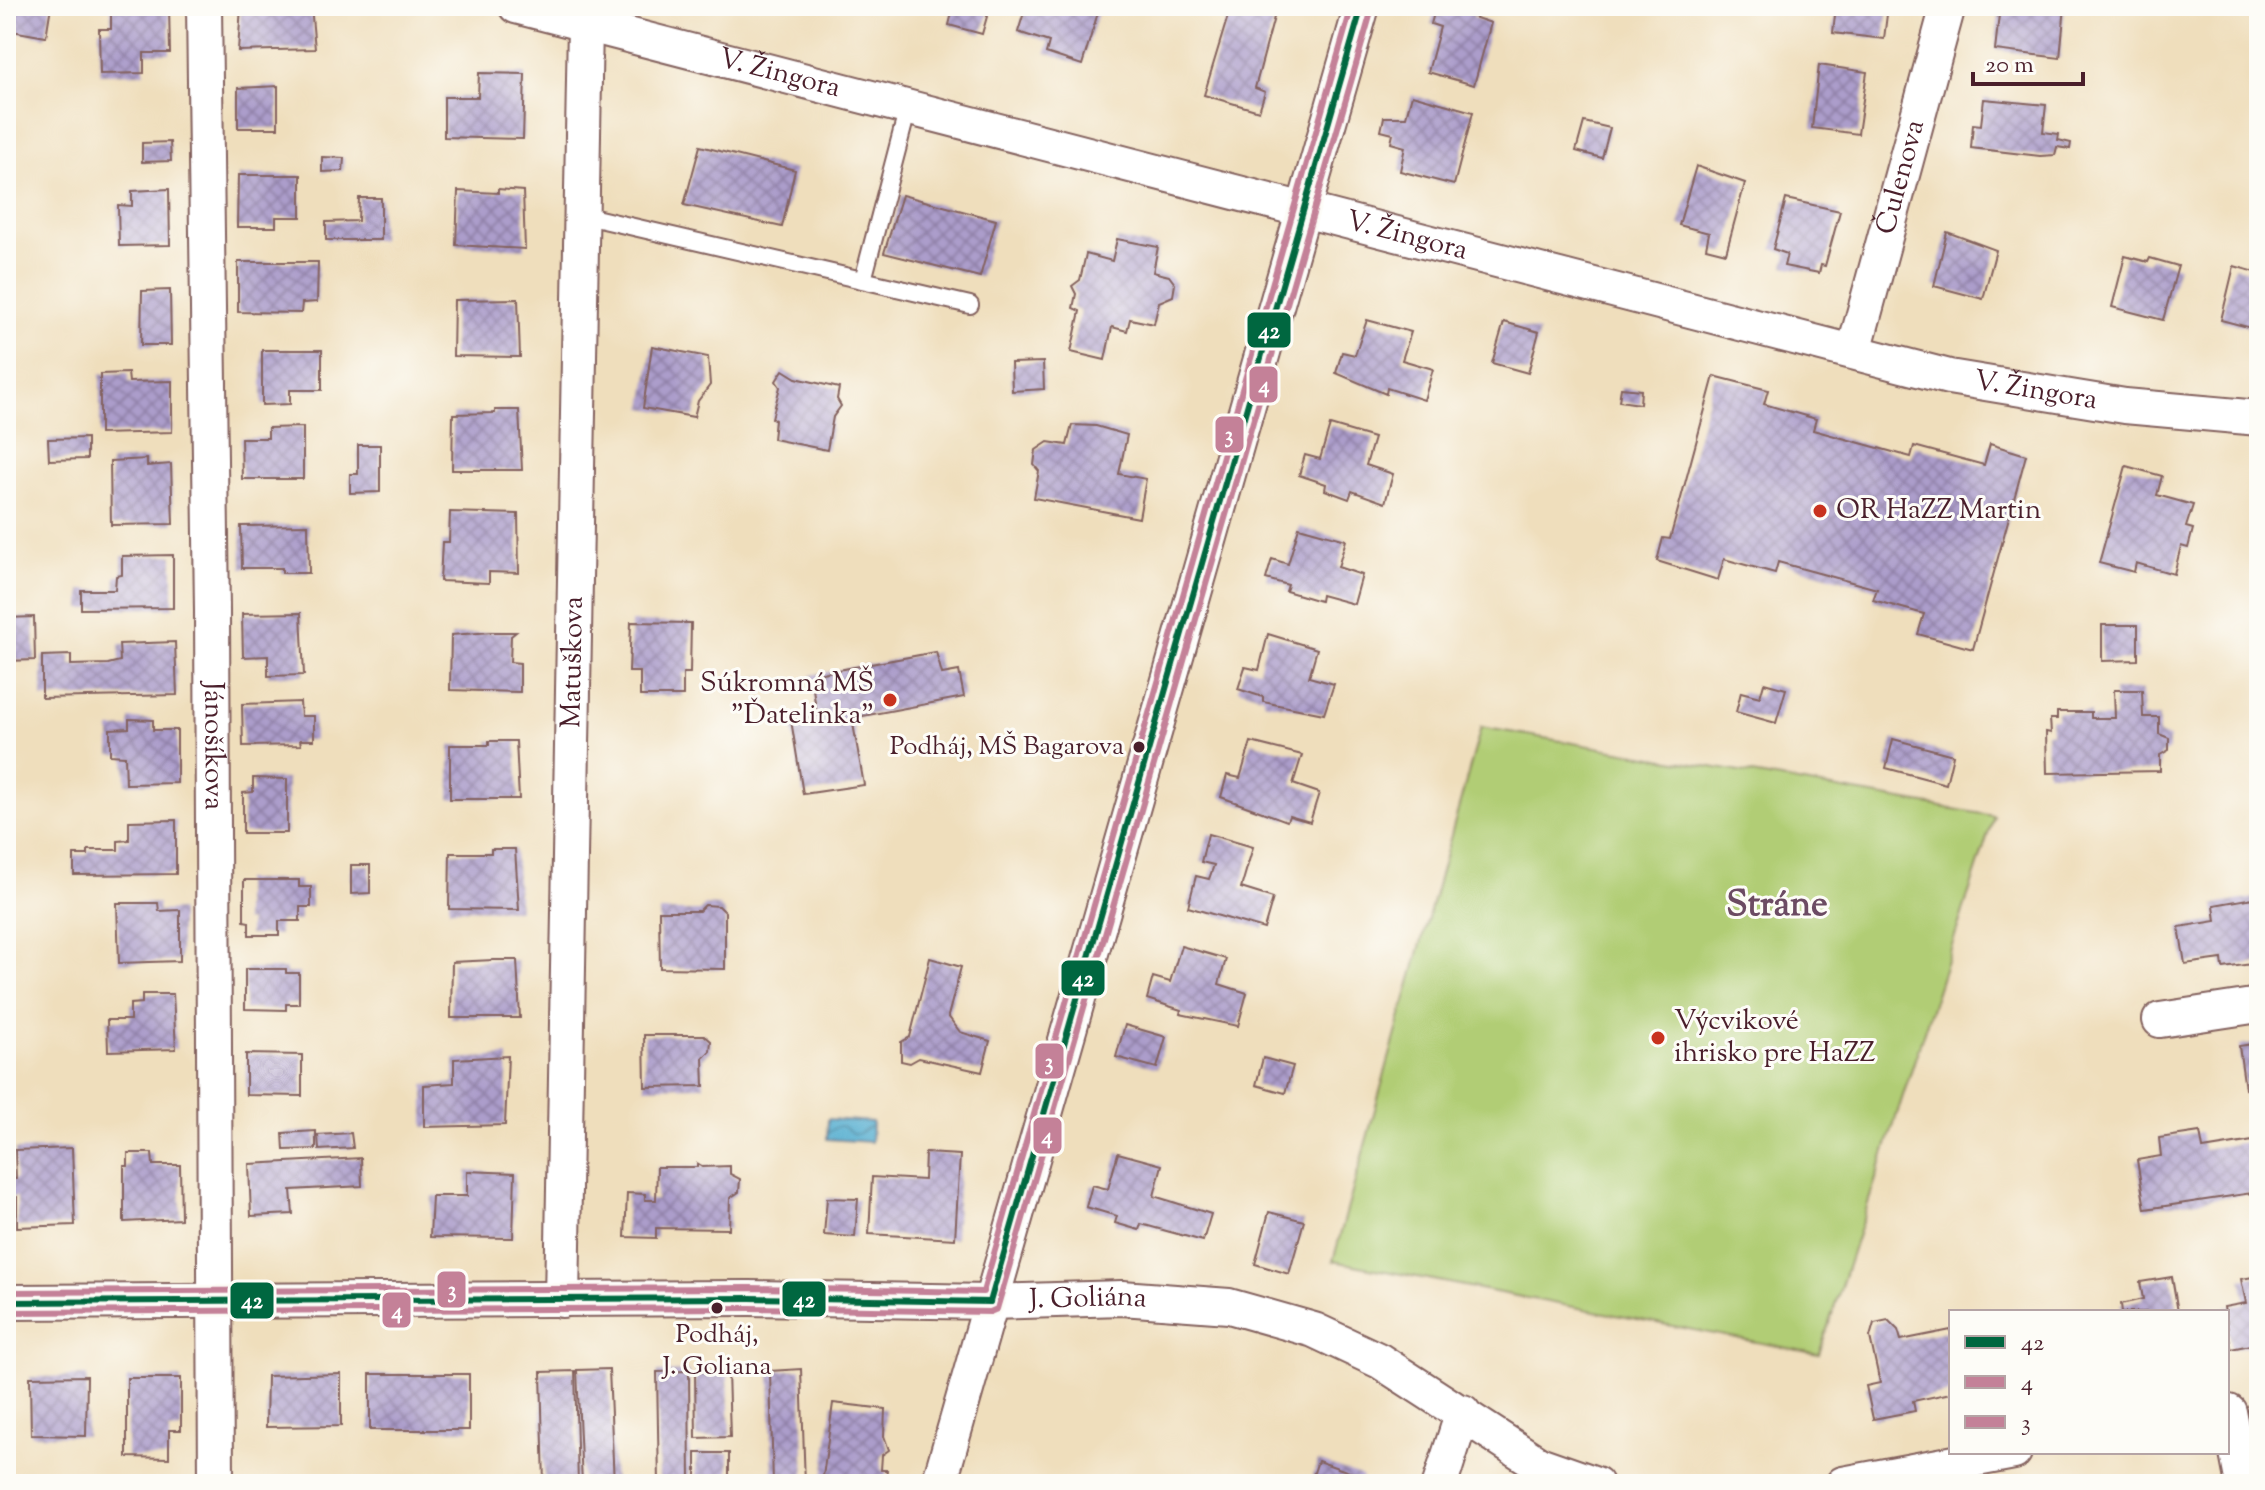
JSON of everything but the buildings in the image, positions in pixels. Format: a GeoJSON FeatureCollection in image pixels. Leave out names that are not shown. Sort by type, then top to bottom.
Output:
{"type":"FeatureCollection","features":[{"type":"Feature","properties":{"kind":"street","name":"Jánošíkova"},"geometry":{"type":"LineString","coordinates":[[204,6],[212,611],[216,1484]]}},
{"type":"Feature","properties":{"kind":"street","name":"V. Žingora"},"geometry":{"type":"LineString","coordinates":[[516,6],[1949,377],[2040,394],[2259,418]]}},
{"type":"Feature","properties":{"kind":"street"},"geometry":{"type":"LineString","coordinates":[[939,1484],[1362,6]]}},
{"type":"Feature","properties":{"kind":"street","name":"Čulenova"},"geometry":{"type":"LineString","coordinates":[[1854,351],[1948,6]]}},
{"type":"Feature","properties":{"kind":"street","name":"Matuškova"},"geometry":{"type":"LineString","coordinates":[[562,1300],[585,24]]}},
{"type":"Feature","properties":{"kind":"street"},"geometry":{"type":"LineString","coordinates":[[2160,1020],[2259,1005]]}},
{"type":"Feature","properties":{"kind":"street","name":"J. Goliána"},"geometry":{"type":"LineString","coordinates":[[6,1302],[990,1302],[1122,1298],[1229,1306],[1314,1330],[1380,1361],[1539,1464],[1596,1484]]}},
{"type":"Feature","properties":{"kind":"street"},"geometry":{"type":"LineString","coordinates":[[2238,1410],[2243,1484]]}},
{"type":"Feature","properties":{"kind":"street"},"geometry":{"type":"LineString","coordinates":[[1440,1484],[1463,1412]]}},
{"type":"Feature","properties":{"kind":"street"},"geometry":{"type":"LineString","coordinates":[[1843,1484],[2003,1454]]}},
{"type":"Feature","properties":{"kind":"lane"},"geometry":{"type":"LineString","coordinates":[[863,280],[908,108]]}},
{"type":"Feature","properties":{"kind":"lane"},"geometry":{"type":"LineString","coordinates":[[582,215],[970,305]]}},
{"type":"Feature","properties":{"kind":"green space","name":"Výcvikové ihrisko pre HaZZ"},"geometry":{"type":"Polygon","coordinates":[[[1481,727],[1994,816],[1819,1354],[1333,1261],[1481,727]]]}},
{"type":"Feature","properties":{"kind":"water"},"geometry":{"type":"Polygon","coordinates":[[[828,1119],[872,1122],[871,1142],[827,1139],[828,1119]]]}},
{"type":"Feature","properties":{"kind":"transit line","name":"3"},"geometry":{"type":"LineString","coordinates":[[6,1292],[750,1288],[983,1292],[1352,6]]}},
{"type":"Feature","properties":{"kind":"transit line","name":"42"},"geometry":{"type":"LineString","coordinates":[[990,1302],[1362,6]]}},
{"type":"Feature","properties":{"kind":"transit line","name":"4"},"geometry":{"type":"LineString","coordinates":[[6,1312],[750,1308],[990,1312],[997,1309],[1372,9]]}},
{"type":"Feature","properties":{"kind":"transit line","name":"42"},"geometry":{"type":"LineString","coordinates":[[6,1302],[750,1298],[990,1302]]}},
{"type":"Feature","properties":{"kind":"place","name":"OR HaZZ Martin"},"geometry":{"type":"Point","coordinates":[1820,511]}},
{"type":"Feature","properties":{"kind":"place","name":"Súkromná MŠ \"Ďatelinka\""},"geometry":{"type":"Point","coordinates":[890,700]}},
{"type":"Feature","properties":{"kind":"place","name":"Podháj, MŠ Bagarova"},"geometry":{"type":"Point","coordinates":[1139,747]}},
{"type":"Feature","properties":{"kind":"place","name":"Výcvikové ihrisko pre HaZZ"},"geometry":{"type":"Point","coordinates":[1658,1038]}},
{"type":"Feature","properties":{"kind":"place","name":"Podháj, J. Goliana"},"geometry":{"type":"Point","coordinates":[717,1308]}},
{"type":"Feature","properties":{"kind":"district","name":"Stráne"},"geometry":{"type":"Point","coordinates":[1777,906]}}]}
